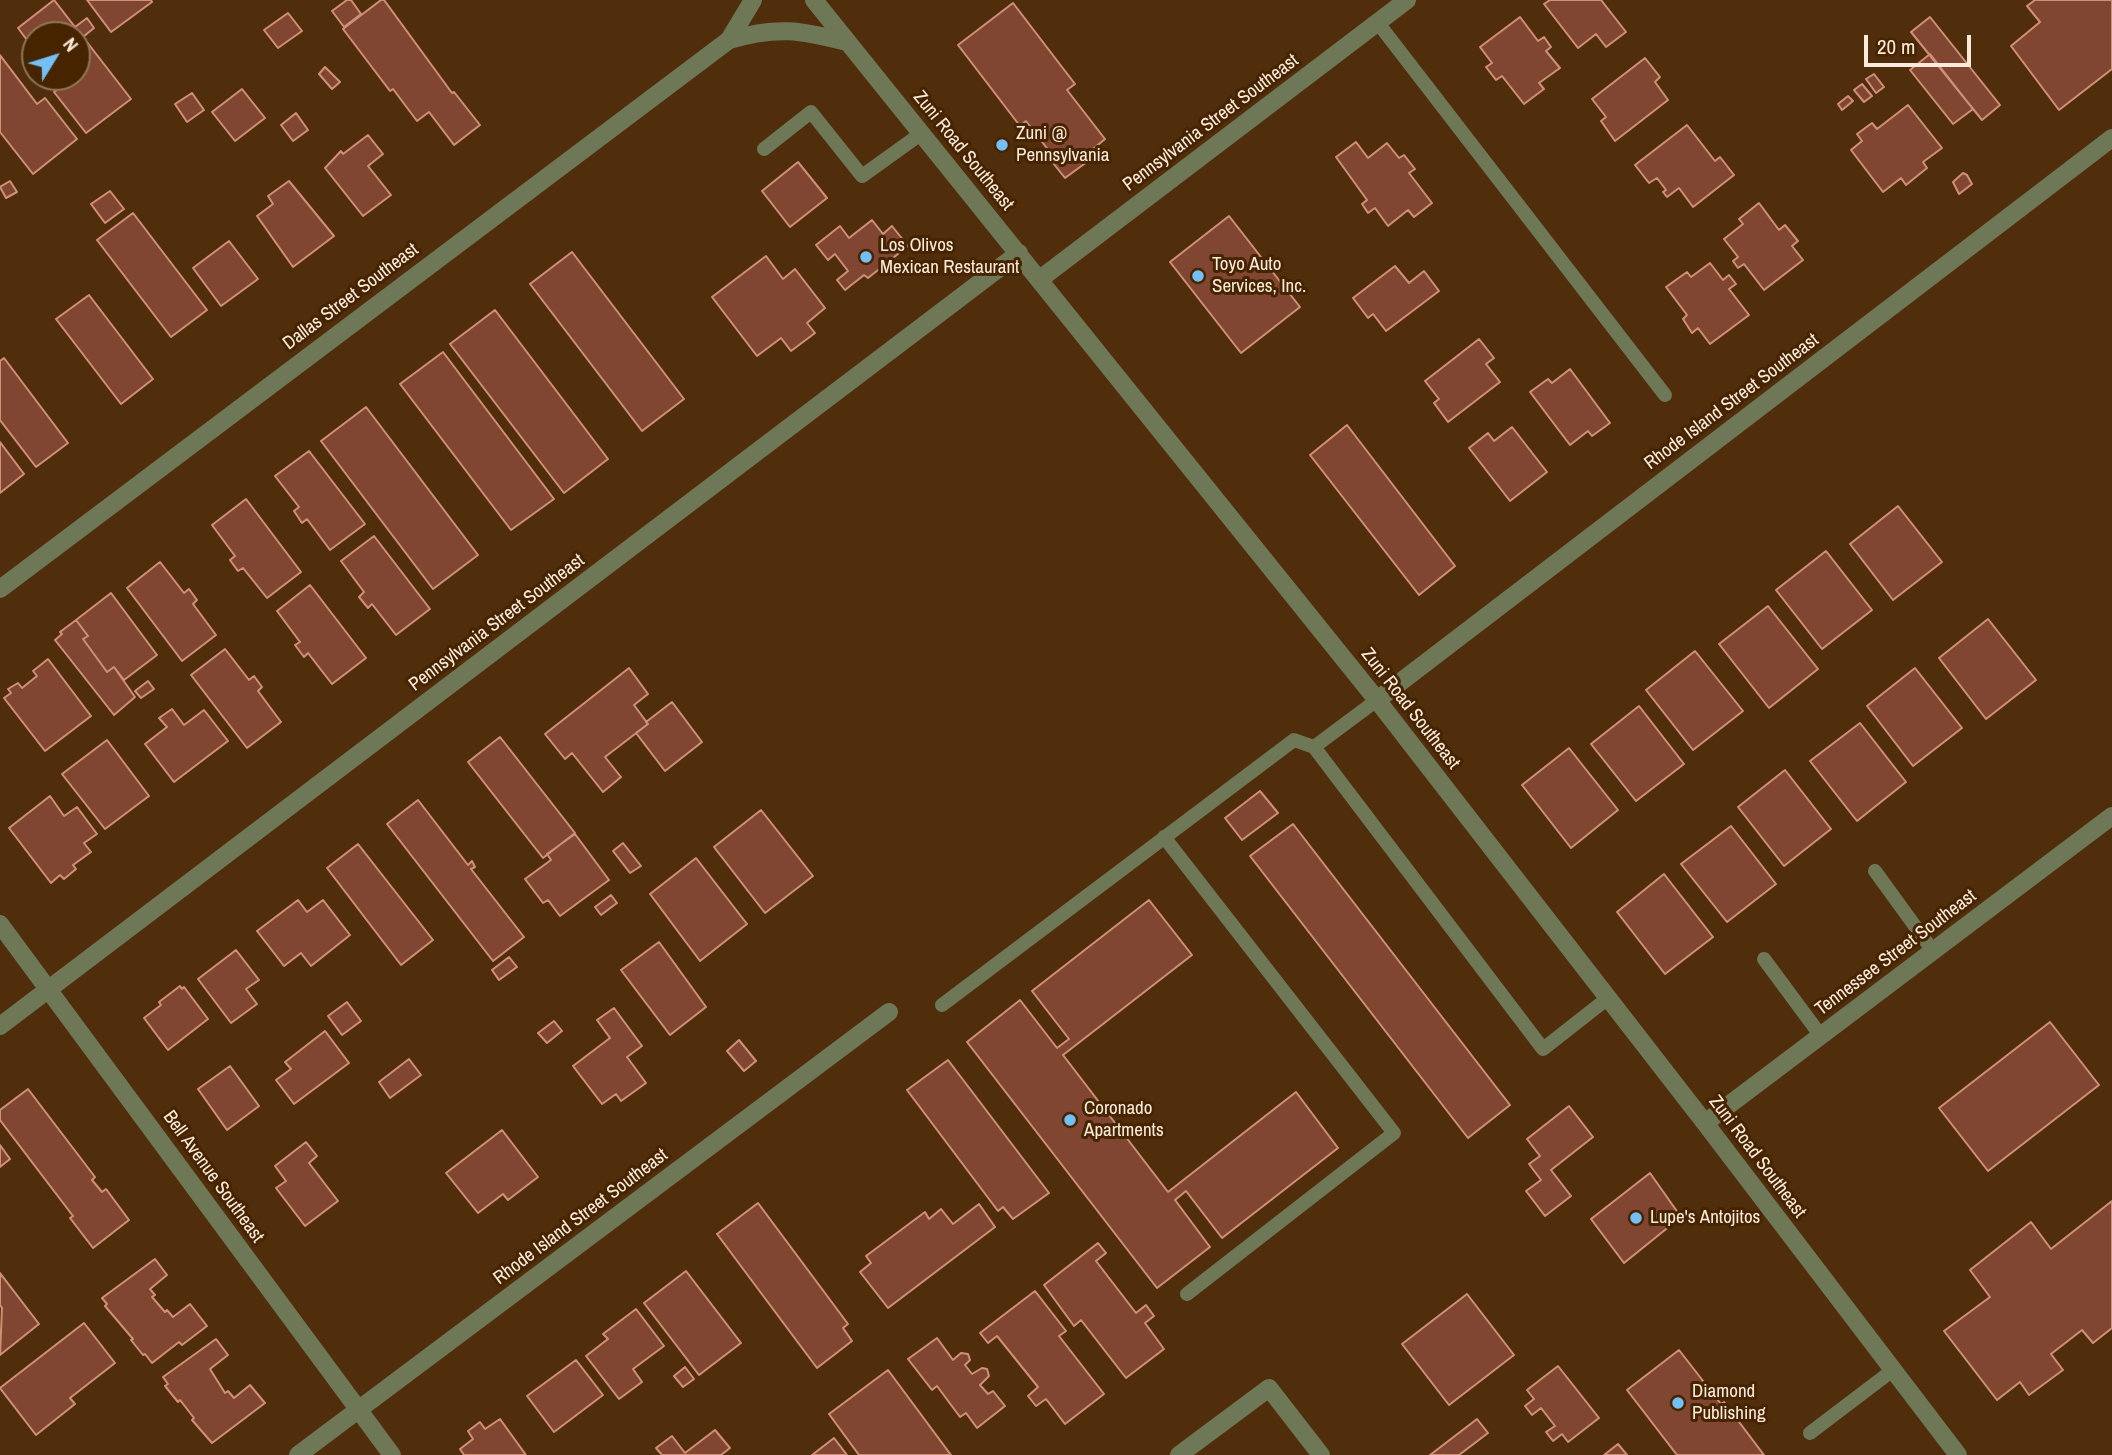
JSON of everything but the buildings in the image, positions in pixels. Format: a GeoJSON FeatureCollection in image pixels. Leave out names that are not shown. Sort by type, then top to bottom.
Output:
{"type":"FeatureCollection","features":[{"type":"Feature","properties":{"kind":"street","name":"Dallas Street Southeast"},"geometry":{"type":"LineString","coordinates":[[729,40],[752,0]]}},
{"type":"Feature","properties":{"kind":"street","name":"Zuni Road Southeast"},"geometry":{"type":"LineString","coordinates":[[814,0],[1377,700],[1958,1455]]}},
{"type":"Feature","properties":{"kind":"street","name":"Pennsylvania Street Southeast"},"geometry":{"type":"LineString","coordinates":[[1040,279],[1407,0]]}},
{"type":"Feature","properties":{"kind":"street","name":"Dallas Street Southeast"},"geometry":{"type":"LineString","coordinates":[[0,589],[729,40],[756,32],[782,29],[809,32],[847,42]]}},
{"type":"Feature","properties":{"kind":"street","name":"Rhode Island Street Southeast"},"geometry":{"type":"LineString","coordinates":[[1377,700],[2112,138]]}},
{"type":"Feature","properties":{"kind":"street","name":"Pennsylvania Street Southeast"},"geometry":{"type":"LineString","coordinates":[[0,1026],[1019,253]]}},
{"type":"Feature","properties":{"kind":"street","name":"Tennessee Street Southeast"},"geometry":{"type":"LineString","coordinates":[[1705,1123],[2112,816]]}},
{"type":"Feature","properties":{"kind":"street","name":"Bell Avenue Southeast"},"geometry":{"type":"LineString","coordinates":[[0,924],[392,1455]]}},
{"type":"Feature","properties":{"kind":"street","name":"Rhode Island Street Southeast"},"geometry":{"type":"LineString","coordinates":[[298,1455],[888,1012]]}},
{"type":"Feature","properties":{"kind":"street"},"geometry":{"type":"LineString","coordinates":[[1179,1455],[1269,1388],[1321,1455]]}},
{"type":"Feature","properties":{"kind":"lane"},"geometry":{"type":"LineString","coordinates":[[1378,23],[1665,395]]}},
{"type":"Feature","properties":{"kind":"lane"},"geometry":{"type":"LineString","coordinates":[[764,149],[811,112],[862,176],[922,133]]}},
{"type":"Feature","properties":{"kind":"lane"},"geometry":{"type":"LineString","coordinates":[[1314,747],[1377,700]]}},
{"type":"Feature","properties":{"kind":"lane"},"geometry":{"type":"LineString","coordinates":[[942,1005],[1294,740],[1314,747],[1543,1049],[1608,998]]}},
{"type":"Feature","properties":{"kind":"lane"},"geometry":{"type":"LineString","coordinates":[[1164,837],[1394,1133],[1187,1294]]}},
{"type":"Feature","properties":{"kind":"lane"},"geometry":{"type":"LineString","coordinates":[[1875,871],[1933,951]]}},
{"type":"Feature","properties":{"kind":"lane"},"geometry":{"type":"LineString","coordinates":[[1764,959],[1821,1036]]}},
{"type":"Feature","properties":{"kind":"lane"},"geometry":{"type":"LineString","coordinates":[[1810,1433],[1893,1370]]}},
{"type":"Feature","properties":{"kind":"place","name":"Zuni @ Pennsylvania"},"geometry":{"type":"Point","coordinates":[1002,145]}},
{"type":"Feature","properties":{"kind":"place","name":"Los Olivos Mexican Restaurant"},"geometry":{"type":"Point","coordinates":[866,257]}},
{"type":"Feature","properties":{"kind":"place","name":"Toyo Auto Services, Inc."},"geometry":{"type":"Point","coordinates":[1198,276]}},
{"type":"Feature","properties":{"kind":"place","name":"Coronado Apartments"},"geometry":{"type":"Point","coordinates":[1070,1120]}},
{"type":"Feature","properties":{"kind":"place","name":"Lupe's Antojitos"},"geometry":{"type":"Point","coordinates":[1636,1218]}},
{"type":"Feature","properties":{"kind":"place","name":"Diamond Publishing"},"geometry":{"type":"Point","coordinates":[1678,1403]}}]}
